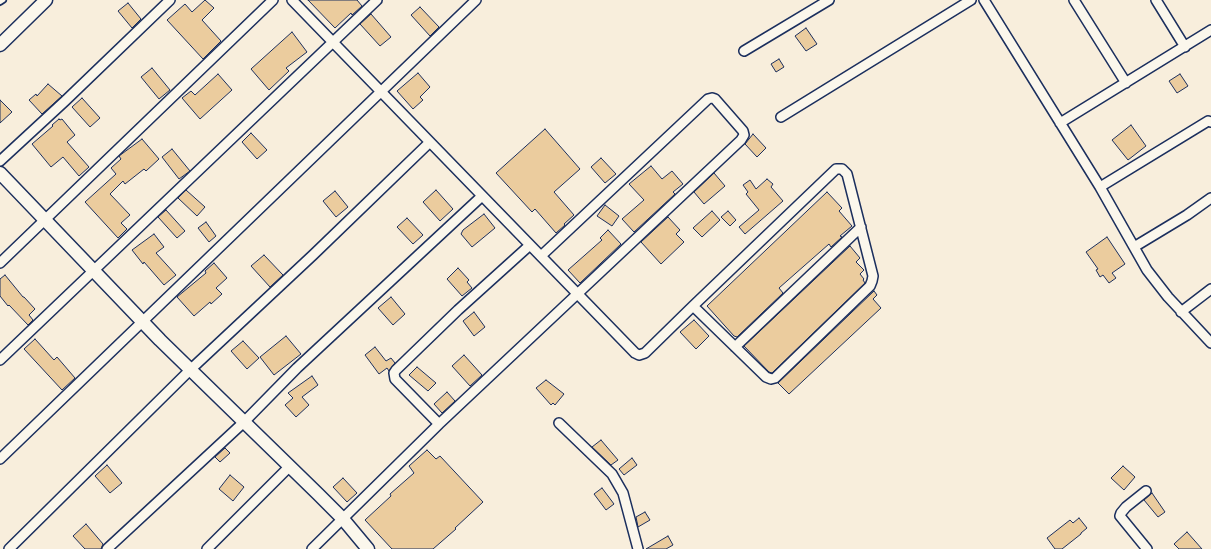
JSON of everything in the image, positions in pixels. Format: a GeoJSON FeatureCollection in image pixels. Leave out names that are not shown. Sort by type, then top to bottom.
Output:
{"type":"FeatureCollection","features":[{"type":"Feature","properties":{"kind":"street"},"geometry":{"type":"LineString","coordinates":[[0,45],[46,0]]}},
{"type":"Feature","properties":{"kind":"street"},"geometry":{"type":"LineString","coordinates":[[0,161],[170,0]]}},
{"type":"Feature","properties":{"kind":"street"},"geometry":{"type":"LineString","coordinates":[[0,264],[273,0]]}},
{"type":"Feature","properties":{"kind":"street"},"geometry":{"type":"LineString","coordinates":[[292,0],[634,353],[639,355],[645,353],[693,306],[836,169],[842,168],[847,174],[873,276],[872,281],[864,291],[775,378],[766,378],[693,306]]}},
{"type":"Feature","properties":{"kind":"street"},"geometry":{"type":"LineString","coordinates":[[0,360],[376,0]]}},
{"type":"Feature","properties":{"kind":"street"},"geometry":{"type":"LineString","coordinates":[[0,459],[476,0]]}},
{"type":"Feature","properties":{"kind":"street"},"geometry":{"type":"LineString","coordinates":[[744,51],[829,0]]}},
{"type":"Feature","properties":{"kind":"street"},"geometry":{"type":"LineString","coordinates":[[781,117],[971,0]]}},
{"type":"Feature","properties":{"kind":"street"},"geometry":{"type":"LineString","coordinates":[[984,0],[1100,187],[1147,270],[1181,312],[1211,343]]}},
{"type":"Feature","properties":{"kind":"street"},"geometry":{"type":"LineString","coordinates":[[1074,0],[1126,83]]}},
{"type":"Feature","properties":{"kind":"street"},"geometry":{"type":"LineString","coordinates":[[1156,0],[1185,47]]}},
{"type":"Feature","properties":{"kind":"street"},"geometry":{"type":"LineString","coordinates":[[1060,123],[1211,30]]}},
{"type":"Feature","properties":{"kind":"street"},"geometry":{"type":"LineString","coordinates":[[312,549],[439,424],[744,135],[743,131],[715,99],[712,98],[704,102],[541,256]]}},
{"type":"Feature","properties":{"kind":"street"},"geometry":{"type":"LineString","coordinates":[[1100,187],[1208,121],[1211,122]]}},
{"type":"Feature","properties":{"kind":"street"},"geometry":{"type":"LineString","coordinates":[[9,549],[190,370],[313,255],[430,142]]}},
{"type":"Feature","properties":{"kind":"street"},"geometry":{"type":"LineString","coordinates":[[1,176],[142,322],[343,519],[368,549]]}},
{"type":"Feature","properties":{"kind":"street"},"geometry":{"type":"LineString","coordinates":[[107,549],[244,422],[302,363],[482,196]]}},
{"type":"Feature","properties":{"kind":"street"},"geometry":{"type":"LineString","coordinates":[[1134,247],[1187,216],[1211,198]]}},
{"type":"Feature","properties":{"kind":"street"},"geometry":{"type":"LineString","coordinates":[[735,347],[861,227]]}},
{"type":"Feature","properties":{"kind":"street"},"geometry":{"type":"LineString","coordinates":[[439,424],[395,379],[394,373],[458,310],[530,245]]}},
{"type":"Feature","properties":{"kind":"street"},"geometry":{"type":"LineString","coordinates":[[1181,312],[1211,289]]}},
{"type":"Feature","properties":{"kind":"street"},"geometry":{"type":"LineString","coordinates":[[559,423],[612,474],[623,493],[638,549]]}},
{"type":"Feature","properties":{"kind":"street"},"geometry":{"type":"LineString","coordinates":[[207,549],[290,466]]}},
{"type":"Feature","properties":{"kind":"street"},"geometry":{"type":"LineString","coordinates":[[1146,491],[1126,507],[1120,516],[1147,549]]}},
{"type":"Feature","properties":{"kind":"building"},"geometry":{"type":"Polygon","coordinates":[[[205,0],[214,8],[202,20],[221,41],[203,59],[167,20],[185,4],[192,12],[205,0]]]}},
{"type":"Feature","properties":{"kind":"building"},"geometry":{"type":"Polygon","coordinates":[[[308,0],[357,0],[362,6],[352,15],[351,13],[335,28],[308,0]]]}},
{"type":"Feature","properties":{"kind":"building"},"geometry":{"type":"Polygon","coordinates":[[[128,3],[141,19],[132,28],[118,11],[128,3]]]}},
{"type":"Feature","properties":{"kind":"building"},"geometry":{"type":"Polygon","coordinates":[[[420,7],[439,27],[430,36],[411,15],[420,7]]]}},
{"type":"Feature","properties":{"kind":"building"},"geometry":{"type":"Polygon","coordinates":[[[371,14],[391,37],[380,46],[360,24],[371,14]]]}},
{"type":"Feature","properties":{"kind":"building"},"geometry":{"type":"Polygon","coordinates":[[[806,28],[817,44],[806,51],[795,36],[806,28]]]}},
{"type":"Feature","properties":{"kind":"building"},"geometry":{"type":"Polygon","coordinates":[[[292,32],[307,52],[286,68],[289,71],[269,90],[251,69],[292,32]]]}},
{"type":"Feature","properties":{"kind":"building"},"geometry":{"type":"Polygon","coordinates":[[[779,59],[784,67],[776,72],[771,64],[779,59]]]}},
{"type":"Feature","properties":{"kind":"building"},"geometry":{"type":"Polygon","coordinates":[[[152,68],[170,90],[159,99],[141,77],[152,68]]]}},
{"type":"Feature","properties":{"kind":"building"},"geometry":{"type":"Polygon","coordinates":[[[418,73],[430,87],[420,97],[423,100],[413,109],[397,91],[418,73]]]}},
{"type":"Feature","properties":{"kind":"building"},"geometry":{"type":"Polygon","coordinates":[[[218,74],[232,90],[200,119],[182,98],[191,91],[195,95],[218,74]]]}},
{"type":"Feature","properties":{"kind":"building"},"geometry":{"type":"Polygon","coordinates":[[[1180,74],[1188,86],[1177,93],[1169,81],[1180,74]]]}},
{"type":"Feature","properties":{"kind":"building"},"geometry":{"type":"Polygon","coordinates":[[[48,84],[62,96],[42,114],[29,100],[36,94],[37,96],[48,84]]]}},
{"type":"Feature","properties":{"kind":"building"},"geometry":{"type":"Polygon","coordinates":[[[82,98],[100,118],[90,127],[72,107],[82,98]]]}},
{"type":"Feature","properties":{"kind":"building"},"geometry":{"type":"Polygon","coordinates":[[[0,100],[12,112],[0,123],[0,100]]]}},
{"type":"Feature","properties":{"kind":"building"},"geometry":{"type":"Polygon","coordinates":[[[59,119],[62,119],[75,135],[67,142],[89,167],[79,176],[63,157],[51,167],[32,144],[59,119]]]}},
{"type":"Feature","properties":{"kind":"building"},"geometry":{"type":"Polygon","coordinates":[[[1131,125],[1146,146],[1128,160],[1112,140],[1131,125]]]}},
{"type":"Feature","properties":{"kind":"building"},"geometry":{"type":"Polygon","coordinates":[[[545,129],[580,169],[554,192],[574,215],[556,233],[535,209],[532,212],[496,173],[545,129]]]}},
{"type":"Feature","properties":{"kind":"building"},"geometry":{"type":"Polygon","coordinates":[[[251,133],[267,150],[257,159],[242,142],[251,133]]]}},
{"type":"Feature","properties":{"kind":"building"},"geometry":{"type":"Polygon","coordinates":[[[753,134],[766,148],[757,157],[745,144],[753,134]]]}},
{"type":"Feature","properties":{"kind":"building"},"geometry":{"type":"Polygon","coordinates":[[[142,139],[159,159],[146,171],[144,169],[125,184],[123,181],[110,194],[130,215],[121,223],[127,229],[118,238],[85,202],[116,174],[111,168],[121,159],[119,156],[142,139]]]}},
{"type":"Feature","properties":{"kind":"building"},"geometry":{"type":"Polygon","coordinates":[[[172,149],[190,171],[179,179],[162,157],[172,149]]]}},
{"type":"Feature","properties":{"kind":"building"},"geometry":{"type":"Polygon","coordinates":[[[601,158],[616,174],[605,183],[591,167],[601,158]]]}},
{"type":"Feature","properties":{"kind":"building"},"geometry":{"type":"Polygon","coordinates":[[[651,166],[662,179],[672,171],[683,184],[673,192],[675,194],[634,232],[622,219],[644,200],[629,184],[651,166]]]}},
{"type":"Feature","properties":{"kind":"building"},"geometry":{"type":"Polygon","coordinates":[[[714,173],[725,186],[704,204],[694,192],[714,173]]]}},
{"type":"Feature","properties":{"kind":"building"},"geometry":{"type":"Polygon","coordinates":[[[767,179],[773,184],[771,187],[783,201],[745,234],[739,227],[759,210],[746,194],[748,192],[743,185],[750,180],[756,189],[767,179]]]}},
{"type":"Feature","properties":{"kind":"building"},"geometry":{"type":"Polygon","coordinates":[[[186,190],[205,207],[197,216],[178,198],[186,190]]]}},
{"type":"Feature","properties":{"kind":"building"},"geometry":{"type":"Polygon","coordinates":[[[436,190],[453,209],[440,221],[423,202],[436,190]]]}},
{"type":"Feature","properties":{"kind":"building"},"geometry":{"type":"Polygon","coordinates":[[[335,191],[348,207],[336,217],[323,201],[335,191]]]}},
{"type":"Feature","properties":{"kind":"building"},"geometry":{"type":"Polygon","coordinates":[[[827,192],[842,208],[839,211],[852,226],[840,236],[842,237],[831,247],[829,244],[779,288],[783,293],[737,337],[734,336],[707,306],[827,192]]]}},
{"type":"Feature","properties":{"kind":"building"},"geometry":{"type":"Polygon","coordinates":[[[605,205],[619,216],[612,226],[597,216],[605,205]]]}},
{"type":"Feature","properties":{"kind":"building"},"geometry":{"type":"Polygon","coordinates":[[[166,210],[185,231],[177,238],[158,217],[166,210]]]}},
{"type":"Feature","properties":{"kind":"building"},"geometry":{"type":"Polygon","coordinates":[[[712,211],[720,220],[702,237],[693,228],[712,211]]]}},
{"type":"Feature","properties":{"kind":"building"},"geometry":{"type":"Polygon","coordinates":[[[728,211],[736,220],[730,226],[721,217],[728,211]]]}},
{"type":"Feature","properties":{"kind":"building"},"geometry":{"type":"Polygon","coordinates":[[[484,214],[495,228],[472,247],[461,234],[463,230],[484,214]]]}},
{"type":"Feature","properties":{"kind":"building"},"geometry":{"type":"Polygon","coordinates":[[[668,217],[680,230],[676,234],[684,242],[661,264],[641,242],[668,217]]]}},
{"type":"Feature","properties":{"kind":"building"},"geometry":{"type":"Polygon","coordinates":[[[407,218],[423,235],[413,244],[397,227],[407,218]]]}},
{"type":"Feature","properties":{"kind":"building"},"geometry":{"type":"Polygon","coordinates":[[[206,222],[216,236],[209,242],[198,228],[206,222]]]}},
{"type":"Feature","properties":{"kind":"building"},"geometry":{"type":"Polygon","coordinates":[[[608,230],[621,244],[580,283],[568,270],[602,240],[600,238],[608,230]]]}},
{"type":"Feature","properties":{"kind":"building"},"geometry":{"type":"Polygon","coordinates":[[[154,234],[164,247],[156,253],[176,275],[164,285],[144,262],[143,264],[132,250],[154,234]]]}},
{"type":"Feature","properties":{"kind":"building"},"geometry":{"type":"Polygon","coordinates":[[[1107,237],[1125,264],[1112,273],[1116,278],[1109,283],[1103,275],[1100,277],[1096,270],[1098,269],[1086,252],[1107,237]]]}},
{"type":"Feature","properties":{"kind":"building"},"geometry":{"type":"Polygon","coordinates":[[[850,246],[860,258],[856,262],[864,270],[860,274],[865,283],[772,373],[769,372],[744,346],[850,246]]]}},
{"type":"Feature","properties":{"kind":"building"},"geometry":{"type":"Polygon","coordinates":[[[264,255],[283,275],[270,287],[251,266],[264,255]]]}},
{"type":"Feature","properties":{"kind":"building"},"geometry":{"type":"Polygon","coordinates":[[[214,263],[227,278],[216,288],[222,294],[194,316],[177,297],[206,273],[205,271],[214,263]]]}},
{"type":"Feature","properties":{"kind":"building"},"geometry":{"type":"Polygon","coordinates":[[[458,268],[469,280],[467,282],[472,288],[462,296],[447,279],[458,268]]]}},
{"type":"Feature","properties":{"kind":"building"},"geometry":{"type":"Polygon","coordinates":[[[5,275],[35,309],[29,315],[33,320],[28,325],[0,296],[0,279],[5,275]]]}},
{"type":"Feature","properties":{"kind":"building"},"geometry":{"type":"Polygon","coordinates":[[[874,291],[877,295],[873,299],[881,308],[789,394],[778,383],[874,291]]]}},
{"type":"Feature","properties":{"kind":"building"},"geometry":{"type":"Polygon","coordinates":[[[391,297],[405,314],[393,325],[378,308],[391,297]]]}},
{"type":"Feature","properties":{"kind":"building"},"geometry":{"type":"Polygon","coordinates":[[[474,312],[485,327],[474,336],[463,321],[474,312]]]}},
{"type":"Feature","properties":{"kind":"building"},"geometry":{"type":"Polygon","coordinates":[[[694,320],[709,336],[696,349],[680,332],[694,320]]]}},
{"type":"Feature","properties":{"kind":"building"},"geometry":{"type":"Polygon","coordinates":[[[286,336],[301,354],[274,375],[260,357],[286,336]]]}},
{"type":"Feature","properties":{"kind":"building"},"geometry":{"type":"Polygon","coordinates":[[[35,339],[54,360],[57,357],[75,378],[62,390],[24,349],[35,339]]]}},
{"type":"Feature","properties":{"kind":"building"},"geometry":{"type":"Polygon","coordinates":[[[243,341],[259,358],[247,369],[231,351],[243,341]]]}},
{"type":"Feature","properties":{"kind":"building"},"geometry":{"type":"Polygon","coordinates":[[[375,347],[386,361],[391,358],[395,363],[389,371],[387,368],[379,374],[365,355],[375,347]]]}},
{"type":"Feature","properties":{"kind":"building"},"geometry":{"type":"Polygon","coordinates":[[[464,355],[482,375],[470,386],[452,366],[464,355]]]}},
{"type":"Feature","properties":{"kind":"building"},"geometry":{"type":"Polygon","coordinates":[[[417,367],[436,383],[428,391],[409,375],[417,367]]]}},
{"type":"Feature","properties":{"kind":"building"},"geometry":{"type":"Polygon","coordinates":[[[312,376],[318,385],[302,397],[309,405],[296,417],[285,405],[293,398],[288,393],[312,376]]]}},
{"type":"Feature","properties":{"kind":"building"},"geometry":{"type":"Polygon","coordinates":[[[546,380],[564,394],[555,405],[553,403],[551,405],[536,388],[546,380]]]}},
{"type":"Feature","properties":{"kind":"building"},"geometry":{"type":"Polygon","coordinates":[[[447,392],[455,401],[442,413],[434,404],[447,392]]]}},
{"type":"Feature","properties":{"kind":"building"},"geometry":{"type":"Polygon","coordinates":[[[601,440],[618,460],[611,465],[592,447],[601,440]]]}},
{"type":"Feature","properties":{"kind":"building"},"geometry":{"type":"Polygon","coordinates":[[[225,448],[230,453],[220,462],[215,457],[225,448]]]}},
{"type":"Feature","properties":{"kind":"building"},"geometry":{"type":"Polygon","coordinates":[[[427,450],[436,459],[440,456],[483,502],[433,549],[392,549],[365,520],[391,496],[390,494],[414,473],[409,466],[427,450]]]}},
{"type":"Feature","properties":{"kind":"building"},"geometry":{"type":"Polygon","coordinates":[[[632,458],[637,465],[624,475],[619,469],[632,458]]]}},
{"type":"Feature","properties":{"kind":"building"},"geometry":{"type":"Polygon","coordinates":[[[107,465],[122,483],[110,493],[95,476],[107,465]]]}},
{"type":"Feature","properties":{"kind":"building"},"geometry":{"type":"Polygon","coordinates":[[[1123,466],[1135,477],[1124,490],[1111,478],[1123,466]]]}},
{"type":"Feature","properties":{"kind":"building"},"geometry":{"type":"Polygon","coordinates":[[[230,475],[244,487],[233,501],[219,489],[230,475]]]}},
{"type":"Feature","properties":{"kind":"building"},"geometry":{"type":"Polygon","coordinates":[[[343,478],[357,493],[347,502],[333,487],[343,478]]]}},
{"type":"Feature","properties":{"kind":"building"},"geometry":{"type":"Polygon","coordinates":[[[602,488],[614,504],[606,510],[594,494],[602,488]]]}},
{"type":"Feature","properties":{"kind":"building"},"geometry":{"type":"Polygon","coordinates":[[[1152,493],[1165,512],[1158,517],[1144,500],[1152,493]]]}},
{"type":"Feature","properties":{"kind":"building"},"geometry":{"type":"Polygon","coordinates":[[[645,512],[650,520],[638,527],[636,517],[645,512]]]}},
{"type":"Feature","properties":{"kind":"building"},"geometry":{"type":"Polygon","coordinates":[[[1079,518],[1087,528],[1062,549],[1055,549],[1047,538],[1070,520],[1073,523],[1079,518]]]}},
{"type":"Feature","properties":{"kind":"building"},"geometry":{"type":"Polygon","coordinates":[[[86,524],[103,544],[101,549],[85,549],[73,536],[86,524]]]}},
{"type":"Feature","properties":{"kind":"building"},"geometry":{"type":"Polygon","coordinates":[[[1187,532],[1202,549],[1179,549],[1174,544],[1187,532]]]}},
{"type":"Feature","properties":{"kind":"building"},"geometry":{"type":"Polygon","coordinates":[[[668,536],[673,545],[666,549],[646,549],[668,536]]]}}]}
